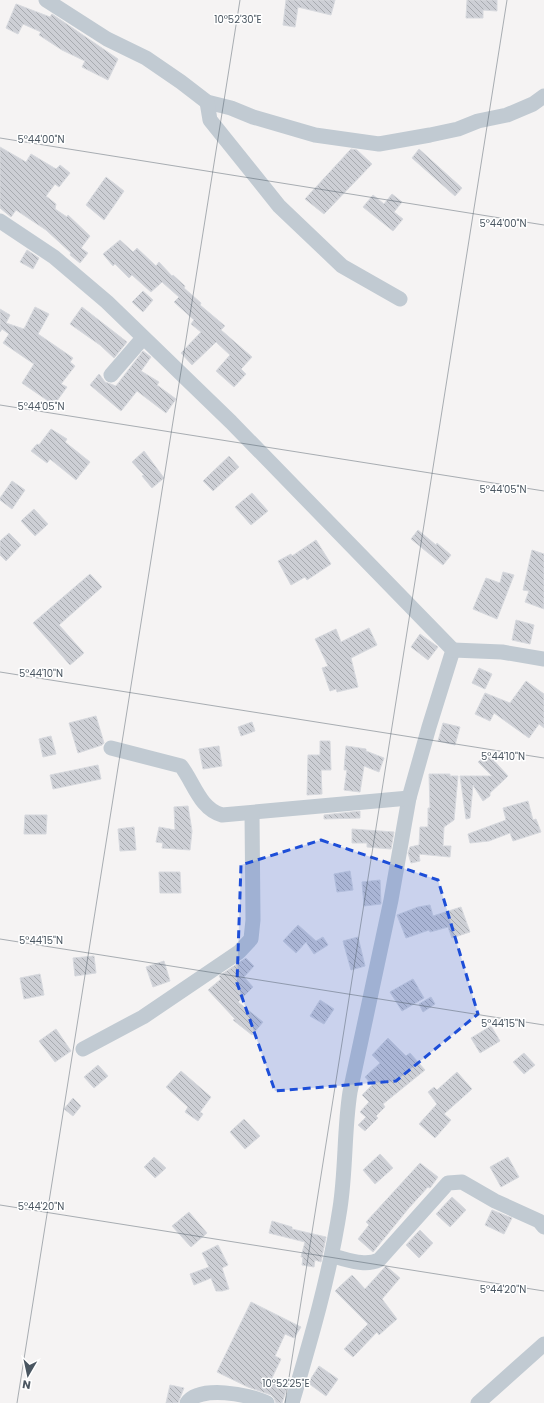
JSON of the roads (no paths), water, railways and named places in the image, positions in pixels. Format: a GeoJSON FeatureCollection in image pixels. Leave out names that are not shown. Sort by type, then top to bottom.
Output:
{"type":"FeatureCollection","features":[{"type":"Feature","properties":{"kind":"street"},"geometry":{"type":"LineString","coordinates":[[46,0],[107,39],[146,58],[207,102],[231,108],[253,117],[315,135],[379,144],[458,129],[478,121],[507,115],[533,104],[544,96]]}},
{"type":"Feature","properties":{"kind":"street"},"geometry":{"type":"LineString","coordinates":[[207,102],[210,120],[279,206],[342,266],[400,299]]}},
{"type":"Feature","properties":{"kind":"street"},"geometry":{"type":"LineString","coordinates":[[0,221],[59,262],[107,302],[231,422],[453,650],[502,652],[544,657]]}},
{"type":"Feature","properties":{"kind":"street"},"geometry":{"type":"LineString","coordinates":[[111,375],[143,338]]}},
{"type":"Feature","properties":{"kind":"street"},"geometry":{"type":"LineString","coordinates":[[292,1403],[332,1256],[340,1205],[346,1120],[350,1092],[391,900],[409,798],[453,650]]}},
{"type":"Feature","properties":{"kind":"street"},"geometry":{"type":"LineString","coordinates":[[111,748],[181,766],[205,805],[213,812],[222,815],[409,798]]}},
{"type":"Feature","properties":{"kind":"street"},"geometry":{"type":"LineString","coordinates":[[83,1049],[143,1017],[239,952],[251,939],[253,920],[252,813]]}},
{"type":"Feature","properties":{"kind":"street"},"geometry":{"type":"LineString","coordinates":[[332,1256],[365,1263],[371,1263],[379,1260],[448,1183],[454,1181],[462,1182],[494,1201],[539,1221],[544,1227]]}},
{"type":"Feature","properties":{"kind":"street"},"geometry":{"type":"LineString","coordinates":[[478,1403],[544,1344]]}},
{"type":"Feature","properties":{"kind":"street"},"geometry":{"type":"LineString","coordinates":[[187,1403],[191,1398],[203,1394],[244,1394],[267,1403]]}}]}
